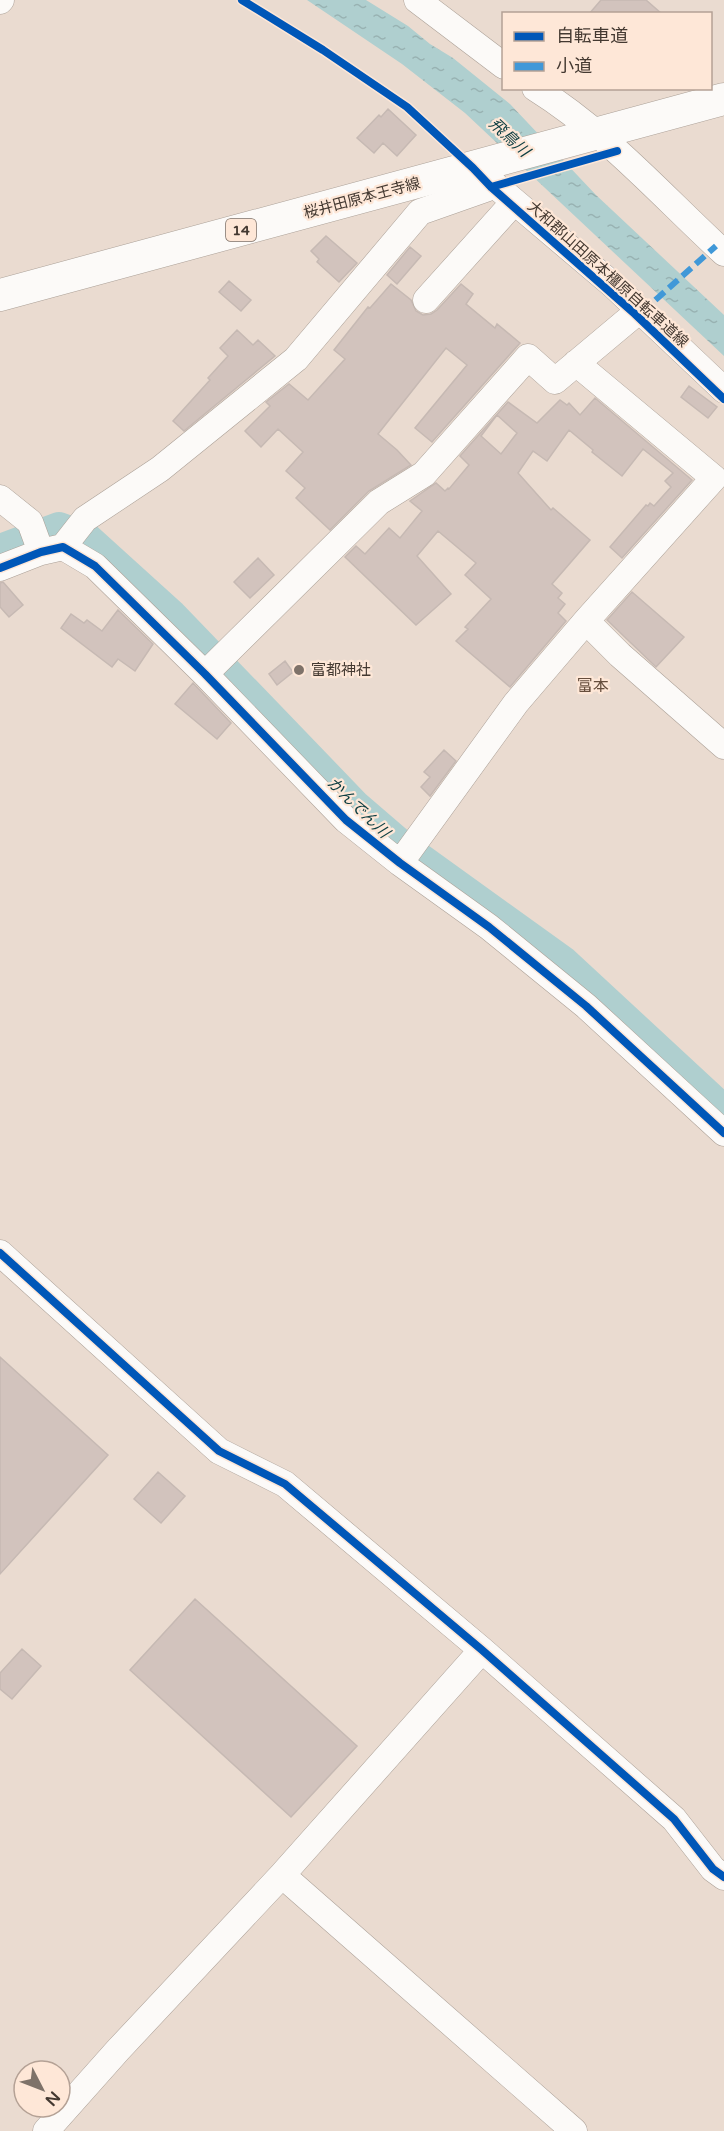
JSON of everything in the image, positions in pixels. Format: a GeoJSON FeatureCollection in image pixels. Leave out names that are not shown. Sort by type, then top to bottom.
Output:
{"type":"FeatureCollection","features":[{"type":"Feature","properties":{"kind":"main road","name":"桜井田原本王寺線"},"geometry":{"type":"LineString","coordinates":[[0,295],[483,173],[599,134],[724,99]]}},
{"type":"Feature","properties":{"kind":"street"},"geometry":{"type":"LineString","coordinates":[[417,0],[502,64]]}},
{"type":"Feature","properties":{"kind":"street"},"geometry":{"type":"LineString","coordinates":[[538,90],[568,109],[599,134],[724,253]]}},
{"type":"Feature","properties":{"kind":"street"},"geometry":{"type":"LineString","coordinates":[[0,568],[52,550],[85,519],[160,470],[296,360],[420,212],[483,173],[642,312],[724,390]]}},
{"type":"Feature","properties":{"kind":"street"},"geometry":{"type":"LineString","coordinates":[[426,300],[514,202]]}},
{"type":"Feature","properties":{"kind":"street"},"geometry":{"type":"LineString","coordinates":[[205,674],[379,502],[424,474],[528,357],[555,381],[635,314],[642,312]]}},
{"type":"Feature","properties":{"kind":"street"},"geometry":{"type":"LineString","coordinates":[[400,863],[516,703],[714,478],[576,363]]}},
{"type":"Feature","properties":{"kind":"street"},"geometry":{"type":"LineString","coordinates":[[0,498],[30,522],[52,550],[95,566],[205,674],[346,820],[400,863],[489,927],[586,1006],[724,1133]]}},
{"type":"Feature","properties":{"kind":"street"},"geometry":{"type":"LineString","coordinates":[[586,621],[620,655],[724,746]]}},
{"type":"Feature","properties":{"kind":"street"},"geometry":{"type":"LineString","coordinates":[[2,1260],[219,1451],[285,1484],[482,1650],[675,1819],[713,1869],[724,1877]]}},
{"type":"Feature","properties":{"kind":"street"},"geometry":{"type":"LineString","coordinates":[[46,2131],[118,2050],[282,1875],[482,1650]]}},
{"type":"Feature","properties":{"kind":"street"},"geometry":{"type":"LineString","coordinates":[[282,1875],[574,2131]]}},
{"type":"Feature","properties":{"kind":"water","name":"飛鳥川"},"geometry":{"type":"Polygon","coordinates":[[[307,0],[366,0],[453,58],[510,104],[596,195],[724,315],[724,356],[465,113],[402,64],[307,0]]]}},
{"type":"Feature","properties":{"kind":"building"},"geometry":{"type":"Polygon","coordinates":[[[601,0],[646,0],[660,12],[591,12],[601,0]]]}},
{"type":"Feature","properties":{"kind":"building"},"geometry":{"type":"Polygon","coordinates":[[[388,109],[416,135],[397,156],[383,143],[374,153],[357,138],[388,109]]]}},
{"type":"Feature","properties":{"kind":"building"},"geometry":{"type":"Polygon","coordinates":[[[326,236],[357,263],[339,282],[317,262],[319,259],[311,251],[326,236]]]}},
{"type":"Feature","properties":{"kind":"building"},"geometry":{"type":"Polygon","coordinates":[[[410,247],[421,256],[397,284],[387,275],[410,247]]]}},
{"type":"Feature","properties":{"kind":"building"},"geometry":{"type":"Polygon","coordinates":[[[229,281],[251,300],[241,311],[219,292],[229,281]]]}},
{"type":"Feature","properties":{"kind":"building"},"geometry":{"type":"Polygon","coordinates":[[[391,284],[411,300],[416,311],[423,315],[437,310],[461,284],[473,294],[466,304],[495,328],[497,324],[520,343],[432,442],[415,428],[467,365],[446,348],[378,434],[411,465],[369,491],[330,530],[296,498],[305,488],[286,471],[303,452],[278,429],[261,447],[245,431],[270,406],[266,402],[289,384],[308,400],[345,359],[334,350],[368,307],[370,308],[391,284]]]}},
{"type":"Feature","properties":{"kind":"building"},"geometry":{"type":"Polygon","coordinates":[[[237,330],[253,345],[258,340],[275,356],[184,431],[173,421],[228,356],[220,348],[237,330]]]}},
{"type":"Feature","properties":{"kind":"building"},"geometry":{"type":"Polygon","coordinates":[[[689,386],[717,407],[708,418],[681,397],[689,386]]]}},
{"type":"Feature","properties":{"kind":"building"},"geometry":{"type":"Polygon","coordinates":[[[595,398],[692,480],[622,558],[610,547],[646,505],[650,503],[654,506],[671,487],[665,481],[673,473],[643,449],[622,476],[569,430],[547,461],[533,451],[518,473],[551,510],[553,508],[590,540],[552,584],[562,593],[558,598],[565,604],[558,613],[566,621],[510,687],[456,641],[468,629],[465,627],[491,599],[465,575],[476,563],[438,531],[417,556],[451,594],[416,625],[345,557],[356,546],[365,554],[389,528],[400,538],[422,511],[410,501],[436,483],[445,491],[449,489],[469,465],[460,456],[508,402],[537,423],[560,400],[567,405],[569,403],[580,415],[595,398]],[[497,415],[481,436],[501,454],[517,433],[497,415]]]}},
{"type":"Feature","properties":{"kind":"building"},"geometry":{"type":"Polygon","coordinates":[[[258,558],[274,575],[250,598],[234,582],[258,558]]]}},
{"type":"Feature","properties":{"kind":"building"},"geometry":{"type":"Polygon","coordinates":[[[3,582],[23,605],[9,617],[0,607],[0,583],[3,582]]]}},
{"type":"Feature","properties":{"kind":"building"},"geometry":{"type":"Polygon","coordinates":[[[632,592],[684,637],[656,667],[607,620],[632,592]]]}},
{"type":"Feature","properties":{"kind":"building"},"geometry":{"type":"Polygon","coordinates":[[[118,610],[153,644],[135,671],[118,659],[112,667],[61,628],[71,614],[84,623],[87,620],[102,631],[118,610]]]}},
{"type":"Feature","properties":{"kind":"building"},"geometry":{"type":"Polygon","coordinates":[[[285,661],[293,672],[277,685],[269,674],[285,661]]]}},
{"type":"Feature","properties":{"kind":"building"},"geometry":{"type":"Polygon","coordinates":[[[193,683],[231,723],[217,739],[175,704],[193,683]]]}},
{"type":"Feature","properties":{"kind":"building"},"geometry":{"type":"Polygon","coordinates":[[[444,750],[456,761],[430,796],[421,787],[430,777],[424,772],[444,750]]]}},
{"type":"Feature","properties":{"kind":"building"},"geometry":{"type":"Polygon","coordinates":[[[0,1357],[108,1455],[0,1574],[0,1357]]]}},
{"type":"Feature","properties":{"kind":"building"},"geometry":{"type":"Polygon","coordinates":[[[158,1472],[185,1496],[161,1523],[134,1499],[158,1472]]]}},
{"type":"Feature","properties":{"kind":"building"},"geometry":{"type":"Polygon","coordinates":[[[195,1599],[357,1746],[291,1817],[130,1670],[195,1599]]]}},
{"type":"Feature","properties":{"kind":"building"},"geometry":{"type":"Polygon","coordinates":[[[22,1649],[41,1666],[12,1699],[0,1689],[0,1673],[22,1649]]]}},
{"type":"Feature","properties":{"kind":"waterway","name":"かんでん川"},"geometry":{"type":"LineString","coordinates":[[0,550],[59,528],[86,538],[171,615],[356,807],[399,844],[563,962],[724,1111]]}},
{"type":"Feature","properties":{"kind":"marked path"},"geometry":{"type":"LineString","coordinates":[[642,312],[716,246]]}},
{"type":"Feature","properties":{"kind":"cycle path","name":"大和郡山田原本橿原自転車道線"},"geometry":{"type":"LineString","coordinates":[[242,0],[323,50],[407,107],[491,187],[635,314],[724,399]]}},
{"type":"Feature","properties":{"kind":"cycle path"},"geometry":{"type":"LineString","coordinates":[[491,187],[617,151]]}},
{"type":"Feature","properties":{"kind":"cycle path"},"geometry":{"type":"LineString","coordinates":[[0,568],[41,552],[63,547],[95,566],[205,674],[346,820],[400,863],[489,927],[586,1006],[724,1133]]}},
{"type":"Feature","properties":{"kind":"cycle path"},"geometry":{"type":"LineString","coordinates":[[0,1253],[219,1451],[285,1484],[482,1650],[674,1819],[713,1869],[724,1877]]}},
{"type":"Feature","properties":{"kind":"place","name":"富都神社"},"geometry":{"type":"Point","coordinates":[299,670]}},
{"type":"Feature","properties":{"kind":"district","name":"富本"},"geometry":{"type":"Point","coordinates":[593,685]}}]}
